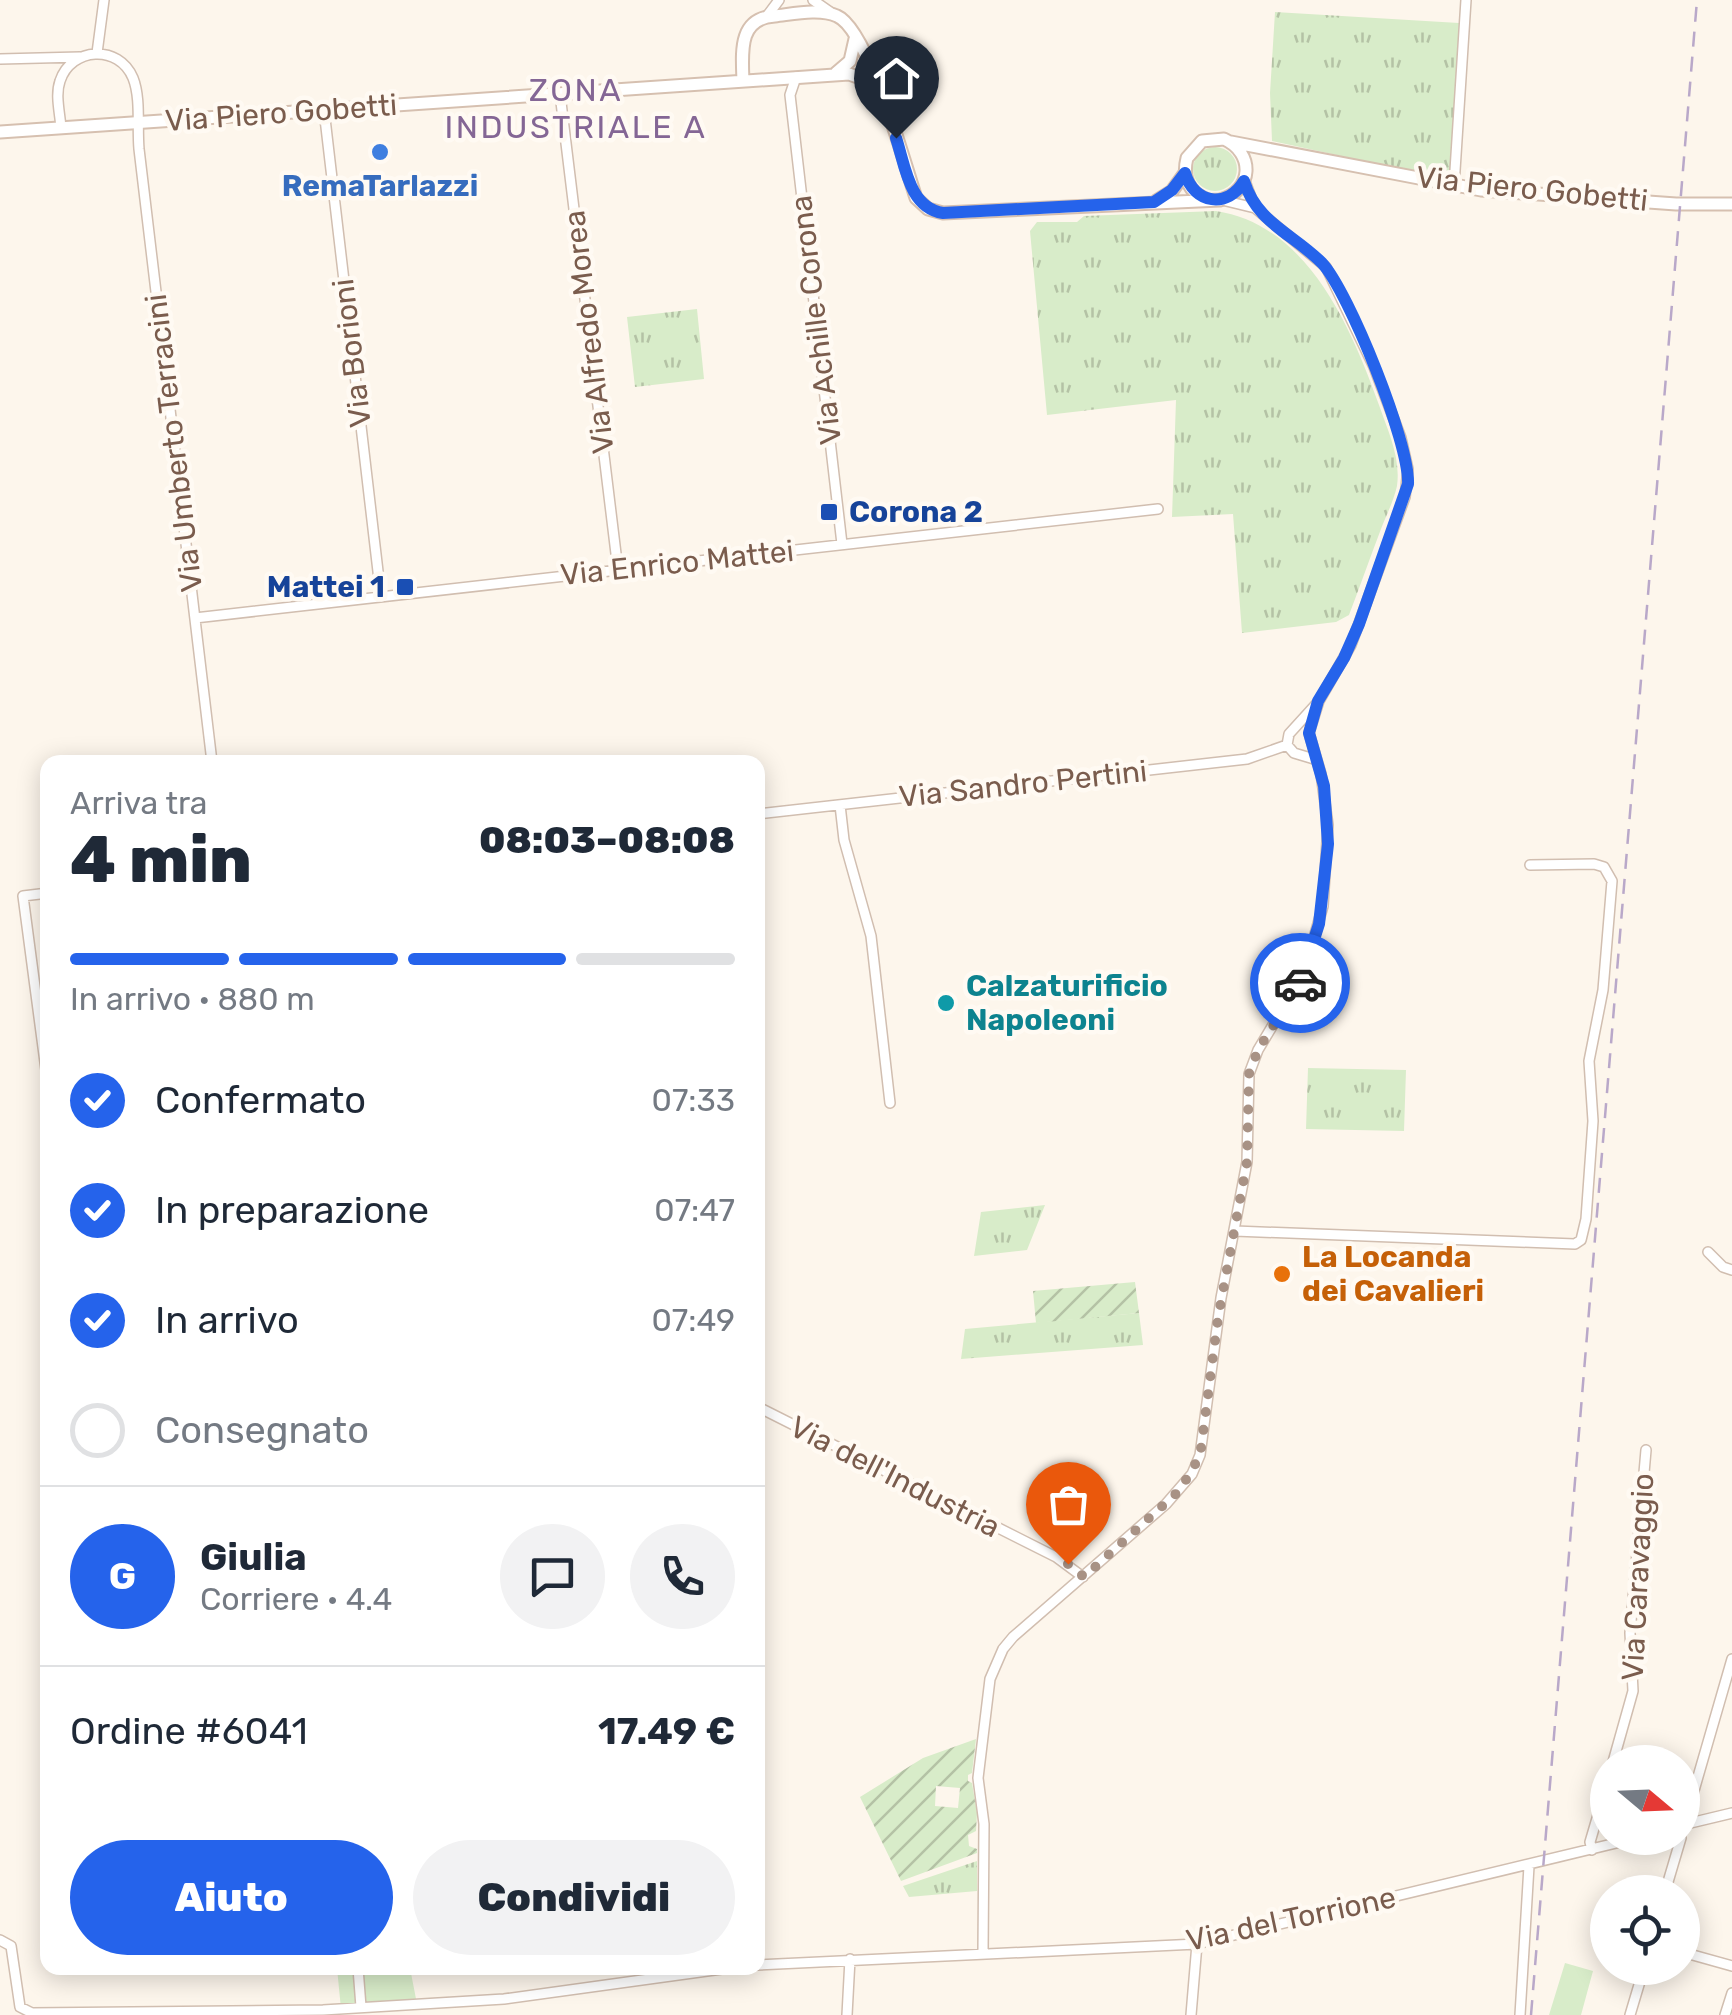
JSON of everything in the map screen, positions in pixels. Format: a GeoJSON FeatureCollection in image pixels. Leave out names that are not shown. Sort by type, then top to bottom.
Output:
{"type":"FeatureCollection","features":[{"type":"Feature","properties":{"kind":"street"},"geometry":{"type":"LineString","coordinates":[[97,53],[104,0]]}},
{"type":"Feature","properties":{"kind":"street"},"geometry":{"type":"LineString","coordinates":[[767,16],[780,0]]}},
{"type":"Feature","properties":{"kind":"street"},"geometry":{"type":"LineString","coordinates":[[813,0],[846,22],[871,63],[916,198],[935,212],[1214,200],[1255,208],[1320,261],[1329,273],[1374,367],[1401,438],[1408,469],[1405,497],[1344,658],[1318,701],[1289,734],[1287,745],[1294,754],[1310,756],[1317,764]]}},
{"type":"Feature","properties":{"kind":"street"},"geometry":{"type":"LineString","coordinates":[[1454,186],[1466,0]]}},
{"type":"Feature","properties":{"kind":"street"},"geometry":{"type":"LineString","coordinates":[[742,81],[745,33],[754,22],[767,16],[832,14]]}},
{"type":"Feature","properties":{"kind":"street"},"geometry":{"type":"LineString","coordinates":[[832,75],[850,61],[854,36]]}},
{"type":"Feature","properties":{"kind":"street"},"geometry":{"type":"LineString","coordinates":[[0,59],[97,53],[112,56],[129,70],[135,85],[137,123]]}},
{"type":"Feature","properties":{"kind":"street"},"geometry":{"type":"LineString","coordinates":[[61,128],[59,83],[64,70],[80,57]]}},
{"type":"Feature","properties":{"kind":"street"},"geometry":{"type":"LineString","coordinates":[[832,75],[858,76],[874,89],[886,108]]}},
{"type":"Feature","properties":{"kind":"street","name":"Via Piero Gobetti"},"geometry":{"type":"LineString","coordinates":[[0,132],[832,75]]}},
{"type":"Feature","properties":{"kind":"street","name":"Via Achille Corona"},"geometry":{"type":"LineString","coordinates":[[790,95],[796,77]]}},
{"type":"Feature","properties":{"kind":"street","name":"Via Achille Corona"},"geometry":{"type":"LineString","coordinates":[[780,78],[790,95],[842,544]]}},
{"type":"Feature","properties":{"kind":"street","name":"Via Alfredo Morea"},"geometry":{"type":"LineString","coordinates":[[560,94],[618,570]]}},
{"type":"Feature","properties":{"kind":"street","name":"Via Borioni"},"geometry":{"type":"LineString","coordinates":[[324,110],[381,597]]}},
{"type":"Feature","properties":{"kind":"street","name":"Via Umberto Terracini"},"geometry":{"type":"LineString","coordinates":[[137,123],[211,755]]}},
{"type":"Feature","properties":{"kind":"street"},"geometry":{"type":"LineString","coordinates":[[1255,208],[1246,176],[1245,158],[1231,142],[1210,138],[1196,145],[1186,158],[1185,173],[1190,187],[1214,200],[1235,194],[1246,176],[1259,155],[1275,148]]}},
{"type":"Feature","properties":{"kind":"street","name":"Via Piero Gobetti"},"geometry":{"type":"LineString","coordinates":[[1231,142],[1454,186],[1676,204],[1732,204]]}},
{"type":"Feature","properties":{"kind":"street"},"geometry":{"type":"LineString","coordinates":[[1154,202],[1172,190],[1185,173]]}},
{"type":"Feature","properties":{"kind":"street","name":"Via Enrico Mattei"},"geometry":{"type":"LineString","coordinates":[[196,618],[1158,508]]}},
{"type":"Feature","properties":{"kind":"street"},"geometry":{"type":"LineString","coordinates":[[983,1952],[984,1824],[978,1782],[990,1679],[1003,1649],[1014,1637],[1166,1504],[1192,1474],[1204,1440],[1218,1318],[1247,1162],[1249,1074],[1258,1050],[1304,973],[1323,906],[1328,825],[1309,733],[1318,701]]}},
{"type":"Feature","properties":{"kind":"street"},"geometry":{"type":"LineString","coordinates":[[1295,730],[1309,733]]}},
{"type":"Feature","properties":{"kind":"street","name":"Via Sandro Pertini"},"geometry":{"type":"LineString","coordinates":[[765,813],[1239,760],[1287,745]]}},
{"type":"Feature","properties":{"kind":"street"},"geometry":{"type":"LineString","coordinates":[[1302,754],[1312,746]]}},
{"type":"Feature","properties":{"kind":"street"},"geometry":{"type":"LineString","coordinates":[[840,805],[844,840],[872,936],[890,1104]]}},
{"type":"Feature","properties":{"kind":"street"},"geometry":{"type":"LineString","coordinates":[[1235,1231],[1575,1244],[1581,1240],[1586,1219],[1592,1121],[1589,1060],[1603,990],[1612,881],[1604,866],[1530,864]]}},
{"type":"Feature","properties":{"kind":"street"},"geometry":{"type":"LineString","coordinates":[[40,894],[22,896],[40,1026]]}},
{"type":"Feature","properties":{"kind":"street"},"geometry":{"type":"LineString","coordinates":[[1708,1252],[1732,1270]]}},
{"type":"Feature","properties":{"kind":"street","name":"Via dell'Industria"},"geometry":{"type":"LineString","coordinates":[[765,1410],[1056,1557],[1084,1577]]}},
{"type":"Feature","properties":{"kind":"street","name":"Via Caravaggio"},"geometry":{"type":"LineString","coordinates":[[1618,1745],[1633,1691],[1630,1633],[1646,1450]]}},
{"type":"Feature","properties":{"kind":"street"},"geometry":{"type":"LineString","coordinates":[[1700,1771],[1732,1659]]}},
{"type":"Feature","properties":{"kind":"street"},"geometry":{"type":"LineString","coordinates":[[1700,1824],[1732,1813]]}},
{"type":"Feature","properties":{"kind":"street","name":"Via del Torrione"},"geometry":{"type":"LineString","coordinates":[[765,1964],[1197,1944],[1590,1851]]}},
{"type":"Feature","properties":{"kind":"street"},"geometry":{"type":"LineString","coordinates":[[1520,2015],[1529,1866]]}},
{"type":"Feature","properties":{"kind":"street"},"geometry":{"type":"LineString","coordinates":[[0,1940],[12,1946],[19,2002],[26,2012],[205,2013],[361,2008],[504,1999],[678,1975]]}},
{"type":"Feature","properties":{"kind":"street"},"geometry":{"type":"LineString","coordinates":[[1191,2015],[1197,1944]]}},
{"type":"Feature","properties":{"kind":"street"},"geometry":{"type":"LineString","coordinates":[[1700,1957],[1732,1966]]}},
{"type":"Feature","properties":{"kind":"street"},"geometry":{"type":"LineString","coordinates":[[847,2015],[850,1958]]}},
{"type":"Feature","properties":{"kind":"street"},"geometry":{"type":"LineString","coordinates":[[359,1975],[361,2008]]}},
{"type":"Feature","properties":{"kind":"street"},"geometry":{"type":"LineString","coordinates":[[1630,2015],[1639,1985]]}},
{"type":"Feature","properties":{"kind":"street"},"geometry":{"type":"LineString","coordinates":[[1726,2015],[1732,1993]]}},
{"type":"Feature","properties":{"kind":"green space"},"geometry":{"type":"Polygon","coordinates":[[[1275,12],[1459,23],[1451,170],[1429,175],[1272,141],[1270,93],[1275,12]]]}},
{"type":"Feature","properties":{"kind":"green space"},"geometry":{"type":"Polygon","coordinates":[[[1215,147],[1230,154],[1237,169],[1230,184],[1215,191],[1200,184],[1193,169],[1200,154],[1215,147]]]}},
{"type":"Feature","properties":{"kind":"green space"},"geometry":{"type":"Polygon","coordinates":[[[1216,211],[1248,220],[1276,236],[1322,284],[1355,344],[1393,445],[1398,476],[1394,497],[1349,615],[1336,622],[1242,633],[1233,514],[1172,517],[1176,400],[1047,415],[1030,231],[1037,222],[1077,222],[1084,216],[1216,211]]]}},
{"type":"Feature","properties":{"kind":"green space"},"geometry":{"type":"Polygon","coordinates":[[[697,309],[704,379],[635,387],[627,317],[697,309]]]}},
{"type":"Feature","properties":{"kind":"green space"},"geometry":{"type":"Polygon","coordinates":[[[1308,1068],[1406,1070],[1404,1131],[1306,1129],[1308,1068]]]}},
{"type":"Feature","properties":{"kind":"green space"},"geometry":{"type":"Polygon","coordinates":[[[1045,1205],[1027,1250],[974,1256],[981,1212],[1045,1205]]]}},
{"type":"Feature","properties":{"kind":"green space"},"geometry":{"type":"Polygon","coordinates":[[[1135,1282],[1139,1313],[1036,1323],[1033,1291],[1135,1282]]]}},
{"type":"Feature","properties":{"kind":"green space"},"geometry":{"type":"Polygon","coordinates":[[[1139,1313],[1143,1345],[961,1359],[965,1329],[1139,1313]]]}},
{"type":"Feature","properties":{"kind":"green space"},"geometry":{"type":"Polygon","coordinates":[[[976,1739],[968,1781],[972,1783],[977,1813],[976,1831],[968,1835],[969,1846],[977,1849],[977,1853],[901,1881],[860,1797],[923,1758],[976,1739]],[[936,1786],[935,1806],[958,1808],[960,1788],[936,1786]]]}},
{"type":"Feature","properties":{"kind":"green space"},"geometry":{"type":"Polygon","coordinates":[[[977,1861],[977,1891],[909,1897],[903,1886],[977,1861]]]}},
{"type":"Feature","properties":{"kind":"green space"},"geometry":{"type":"Polygon","coordinates":[[[1565,1963],[1590,1970],[1581,2015],[1549,2015],[1565,1963]]]}},
{"type":"Feature","properties":{"kind":"green space"},"geometry":{"type":"Polygon","coordinates":[[[338,1975],[411,1975],[417,2004],[341,2009],[338,1975]]]}},
{"type":"Feature","properties":{"kind":"railway"},"geometry":{"type":"LineString","coordinates":[[1531,2015],[1697,0]]}},
{"type":"Feature","properties":{"kind":"way so far"},"geometry":{"type":"LineString","coordinates":[[1068,1564],[1084,1577],[1180,1490],[1200,1456],[1218,1318],[1247,1162],[1249,1074],[1258,1050],[1300,983]]}},
{"type":"Feature","properties":{"kind":"place","name":"RemaTarlazzi"},"geometry":{"type":"Point","coordinates":[380,152]}},
{"type":"Feature","properties":{"kind":"place","name":"Corona 2"},"geometry":{"type":"Point","coordinates":[829,512]}},
{"type":"Feature","properties":{"kind":"place","name":"Mattei 1"},"geometry":{"type":"Point","coordinates":[405,587]}},
{"type":"Feature","properties":{"kind":"place","name":"Calzaturificio Napoleoni"},"geometry":{"type":"Point","coordinates":[946,1003]}},
{"type":"Feature","properties":{"kind":"place","name":"La Locanda dei Cavalieri"},"geometry":{"type":"Point","coordinates":[1282,1274]}},
{"type":"Feature","properties":{"kind":"district","name":"ZONA INDUSTRIALE A"},"geometry":{"type":"Point","coordinates":[576,108]}},
{"type":"Feature","properties":{"kind":"route"},"geometry":{"type":"LineString","coordinates":[[896,138],[916,198],[928,209],[943,213],[1154,202],[1177,186],[1185,173],[1195,193],[1208,200],[1220,200],[1235,194],[1244,181],[1255,208],[1326,267],[1352,319],[1401,438],[1408,484],[1359,624],[1312,718],[1309,733],[1324,786],[1328,844],[1319,924],[1300,983]]}}]}
